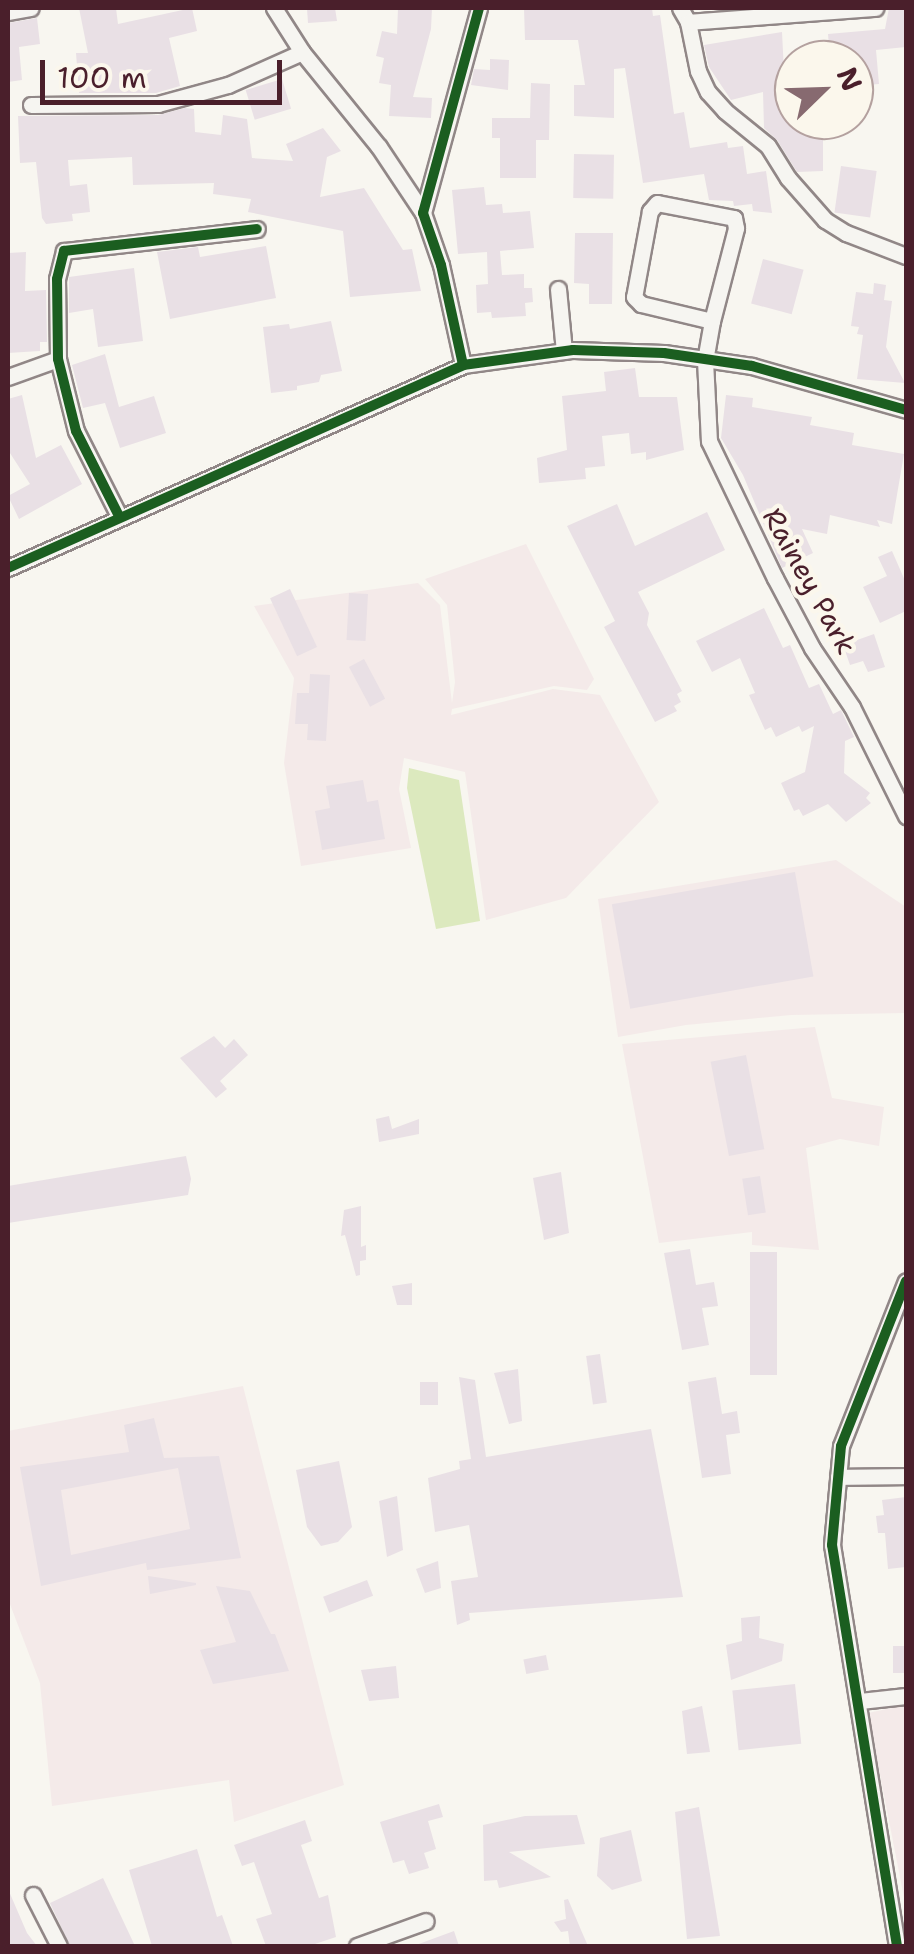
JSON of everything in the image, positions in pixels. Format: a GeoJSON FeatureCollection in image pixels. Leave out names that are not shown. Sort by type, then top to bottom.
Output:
{"type":"FeatureCollection","features":[{"type":"Feature","properties":{"kind":"street"},"geometry":{"type":"LineString","coordinates":[[8,12],[31,8]]}},
{"type":"Feature","properties":{"kind":"street"},"geometry":{"type":"LineString","coordinates":[[274,8],[302,52],[379,147],[423,213],[441,265],[463,365]]}},
{"type":"Feature","properties":{"kind":"street"},"geometry":{"type":"LineString","coordinates":[[423,213],[479,8]]}},
{"type":"Feature","properties":{"kind":"street"},"geometry":{"type":"LineString","coordinates":[[875,8],[684,15],[698,71],[708,92],[768,146],[788,178],[825,220],[846,234],[906,256]]}},
{"type":"Feature","properties":{"kind":"street"},"geometry":{"type":"LineString","coordinates":[[31,105],[158,104],[228,85],[302,52]]}},
{"type":"Feature","properties":{"kind":"street","name":"Rainey Park"},"geometry":{"type":"LineString","coordinates":[[712,321],[641,304],[634,297],[650,211],[657,203],[734,218],[736,228],[705,360],[707,429],[715,454],[775,578],[812,648],[852,707],[906,816]]}},
{"type":"Feature","properties":{"kind":"street"},"geometry":{"type":"LineString","coordinates":[[118,516],[76,430],[58,359],[57,279],[64,251],[257,229]]}},
{"type":"Feature","properties":{"kind":"street"},"geometry":{"type":"LineString","coordinates":[[558,289],[564,351]]}},
{"type":"Feature","properties":{"kind":"street"},"geometry":{"type":"LineString","coordinates":[[8,568],[463,365],[564,351],[664,353],[752,366],[906,410]]}},
{"type":"Feature","properties":{"kind":"street"},"geometry":{"type":"LineString","coordinates":[[8,378],[58,359]]}},
{"type":"Feature","properties":{"kind":"street"},"geometry":{"type":"LineString","coordinates":[[897,1946],[832,1545],[841,1446],[906,1281]]}},
{"type":"Feature","properties":{"kind":"street"},"geometry":{"type":"LineString","coordinates":[[838,1477],[906,1476]]}},
{"type":"Feature","properties":{"kind":"street"},"geometry":{"type":"LineString","coordinates":[[860,1701],[906,1696]]}},
{"type":"Feature","properties":{"kind":"street"},"geometry":{"type":"LineString","coordinates":[[33,1895],[59,1946]]}},
{"type":"Feature","properties":{"kind":"street"},"geometry":{"type":"LineString","coordinates":[[367,1945],[426,1921]]}},
{"type":"Feature","properties":{"kind":"shaded area"},"geometry":{"type":"Polygon","coordinates":[[[526,544],[594,679],[587,690],[554,686],[452,709],[451,715],[553,689],[600,695],[659,802],[566,898],[486,920],[465,772],[404,758],[399,789],[411,848],[301,866],[284,763],[294,678],[254,606],[418,583],[440,605],[452,703],[455,682],[447,605],[425,579],[526,544]]]}},
{"type":"Feature","properties":{"kind":"shaded area"},"geometry":{"type":"Polygon","coordinates":[[[836,860],[906,907],[906,1013],[791,1015],[686,1025],[618,1037],[598,899],[836,860]]]}},
{"type":"Feature","properties":{"kind":"shaded area"},"geometry":{"type":"Polygon","coordinates":[[[815,1027],[832,1098],[884,1107],[879,1146],[840,1139],[806,1148],[819,1250],[752,1245],[752,1232],[659,1243],[622,1044],[815,1027]]]}},
{"type":"Feature","properties":{"kind":"shaded area"},"geometry":{"type":"Polygon","coordinates":[[[243,1386],[344,1785],[234,1822],[229,1780],[52,1806],[40,1683],[8,1599],[8,1431],[243,1386]]]}},
{"type":"Feature","properties":{"kind":"shaded area"},"geometry":{"type":"Polygon","coordinates":[[[906,1705],[906,1908],[868,1713],[906,1705]]]}},
{"type":"Feature","properties":{"kind":"green space"},"geometry":{"type":"Polygon","coordinates":[[[409,768],[459,780],[480,921],[436,929],[407,788],[409,768]]]}},
{"type":"Feature","properties":{"kind":"building"},"geometry":{"type":"Polygon","coordinates":[[[79,8],[116,8],[118,24],[192,8],[197,31],[169,38],[180,86],[156,93],[79,93],[76,53],[88,53],[79,8]]]}},
{"type":"Feature","properties":{"kind":"building"},"geometry":{"type":"Polygon","coordinates":[[[307,8],[335,8],[337,21],[308,23],[307,8]]]}},
{"type":"Feature","properties":{"kind":"building"},"geometry":{"type":"Polygon","coordinates":[[[398,8],[432,8],[431,29],[413,97],[432,98],[431,118],[389,116],[391,85],[379,83],[384,58],[376,56],[382,31],[397,34],[398,8]]]}},
{"type":"Feature","properties":{"kind":"building"},"geometry":{"type":"Polygon","coordinates":[[[524,8],[652,8],[653,16],[660,15],[674,114],[684,112],[690,148],[727,142],[728,148],[743,146],[747,174],[766,171],[772,213],[753,211],[752,204],[734,206],[733,201],[709,200],[704,174],[643,183],[625,68],[614,69],[614,118],[574,116],[574,85],[585,85],[578,40],[525,40],[524,8]]]}},
{"type":"Feature","properties":{"kind":"building"},"geometry":{"type":"Polygon","coordinates":[[[889,8],[906,8],[906,47],[876,50],[879,84],[874,84],[874,40],[828,40],[828,34],[885,29],[889,8]]]}},
{"type":"Feature","properties":{"kind":"building"},"geometry":{"type":"Polygon","coordinates":[[[37,18],[40,44],[19,47],[22,80],[8,82],[8,23],[37,18]]]}},
{"type":"Feature","properties":{"kind":"building"},"geometry":{"type":"Polygon","coordinates":[[[782,32],[782,40],[774,40],[774,137],[764,128],[763,92],[731,100],[709,67],[704,45],[782,32]]]}},
{"type":"Feature","properties":{"kind":"building"},"geometry":{"type":"Polygon","coordinates":[[[490,59],[509,60],[508,90],[471,85],[474,69],[490,70],[490,59]]]}},
{"type":"Feature","properties":{"kind":"building"},"geometry":{"type":"Polygon","coordinates":[[[282,79],[291,109],[255,120],[246,90],[282,79]]]}},
{"type":"Feature","properties":{"kind":"building"},"geometry":{"type":"Polygon","coordinates":[[[531,83],[550,84],[549,140],[536,140],[536,178],[500,178],[500,138],[492,138],[492,118],[530,118],[531,83]]]}},
{"type":"Feature","properties":{"kind":"building"},"geometry":{"type":"Polygon","coordinates":[[[194,109],[195,132],[221,135],[223,115],[247,119],[252,158],[293,161],[286,144],[323,128],[341,151],[327,157],[320,197],[364,188],[403,250],[412,249],[421,291],[350,297],[343,231],[248,212],[251,199],[213,194],[214,183],[133,185],[132,157],[68,160],[70,186],[87,184],[90,212],[72,214],[73,221],[46,224],[36,162],[20,163],[18,116],[158,115],[194,109]]]}},
{"type":"Feature","properties":{"kind":"building"},"geometry":{"type":"Polygon","coordinates":[[[777,140],[823,140],[823,171],[797,172],[777,140]]]}},
{"type":"Feature","properties":{"kind":"building"},"geometry":{"type":"Polygon","coordinates":[[[574,154],[614,155],[613,199],[573,198],[574,154]]]}},
{"type":"Feature","properties":{"kind":"building"},"geometry":{"type":"Polygon","coordinates":[[[841,166],[877,171],[870,218],[834,213],[841,166]]]}},
{"type":"Feature","properties":{"kind":"building"},"geometry":{"type":"Polygon","coordinates":[[[484,187],[486,205],[502,204],[503,213],[530,211],[534,248],[500,251],[502,275],[524,274],[524,288],[532,288],[533,302],[525,303],[526,316],[492,318],[491,312],[477,313],[476,285],[488,284],[487,252],[458,254],[452,190],[484,187]]]}},
{"type":"Feature","properties":{"kind":"building"},"geometry":{"type":"Polygon","coordinates":[[[575,233],[613,233],[612,304],[589,304],[589,284],[574,283],[575,233]]]}},
{"type":"Feature","properties":{"kind":"building"},"geometry":{"type":"Polygon","coordinates":[[[266,246],[276,298],[170,319],[157,252],[198,247],[200,257],[266,246]]]}},
{"type":"Feature","properties":{"kind":"building"},"geometry":{"type":"Polygon","coordinates":[[[26,252],[25,291],[46,290],[47,342],[40,342],[40,351],[8,353],[8,253],[26,252]]]}},
{"type":"Feature","properties":{"kind":"building"},"geometry":{"type":"Polygon","coordinates":[[[763,259],[804,270],[792,314],[751,303],[763,259]]]}},
{"type":"Feature","properties":{"kind":"building"},"geometry":{"type":"Polygon","coordinates":[[[134,268],[143,341],[98,347],[93,309],[69,313],[69,277],[134,268]]]}},
{"type":"Feature","properties":{"kind":"building"},"geometry":{"type":"Polygon","coordinates":[[[874,283],[886,285],[884,300],[892,301],[886,347],[905,383],[857,379],[863,335],[857,334],[859,327],[851,326],[856,292],[873,294],[874,283]]]}},
{"type":"Feature","properties":{"kind":"building"},"geometry":{"type":"Polygon","coordinates":[[[331,321],[342,371],[321,375],[319,382],[297,386],[297,390],[271,393],[263,327],[289,324],[290,329],[331,321]]]}},
{"type":"Feature","properties":{"kind":"building"},"geometry":{"type":"Polygon","coordinates":[[[105,354],[119,407],[154,396],[166,433],[120,448],[105,403],[83,408],[72,365],[105,354]]]}},
{"type":"Feature","properties":{"kind":"building"},"geometry":{"type":"Polygon","coordinates":[[[635,368],[639,397],[677,397],[684,450],[646,460],[646,452],[631,454],[629,433],[602,436],[605,466],[585,468],[586,479],[539,483],[537,458],[567,450],[562,396],[606,391],[604,372],[635,368]]]}},
{"type":"Feature","properties":{"kind":"building"},"geometry":{"type":"Polygon","coordinates":[[[22,395],[36,458],[61,445],[82,484],[19,519],[8,496],[30,484],[8,450],[8,399],[22,395]]]}},
{"type":"Feature","properties":{"kind":"building"},"geometry":{"type":"Polygon","coordinates":[[[726,395],[753,398],[752,407],[812,417],[810,425],[854,433],[852,445],[904,454],[892,524],[877,520],[880,527],[830,515],[827,534],[802,529],[813,553],[782,568],[743,475],[721,438],[726,395]]]}},
{"type":"Feature","properties":{"kind":"building"},"geometry":{"type":"Polygon","coordinates":[[[617,504],[635,546],[707,512],[725,550],[638,592],[649,613],[647,625],[682,691],[677,694],[681,702],[674,706],[677,711],[655,722],[604,627],[615,621],[567,526],[617,504]]]}},
{"type":"Feature","properties":{"kind":"building"},"geometry":{"type":"Polygon","coordinates":[[[892,551],[906,583],[906,611],[880,623],[863,587],[887,576],[878,557],[892,551]]]}},
{"type":"Feature","properties":{"kind":"building"},"geometry":{"type":"Polygon","coordinates":[[[290,589],[317,647],[297,656],[270,598],[290,589]]]}},
{"type":"Feature","properties":{"kind":"building"},"geometry":{"type":"Polygon","coordinates":[[[349,593],[368,594],[366,641],[347,640],[349,593]]]}},
{"type":"Feature","properties":{"kind":"building"},"geometry":{"type":"Polygon","coordinates":[[[764,608],[783,648],[790,645],[809,688],[819,684],[833,714],[841,710],[854,737],[845,741],[844,773],[870,793],[866,798],[871,803],[846,822],[828,804],[803,816],[799,809],[794,811],[781,783],[805,772],[814,726],[802,732],[799,726],[776,737],[771,727],[765,730],[749,695],[755,693],[740,658],[712,672],[696,641],[764,608]]]}},
{"type":"Feature","properties":{"kind":"building"},"geometry":{"type":"Polygon","coordinates":[[[874,634],[885,667],[868,672],[863,661],[850,665],[843,645],[874,634]]]}},
{"type":"Feature","properties":{"kind":"building"},"geometry":{"type":"Polygon","coordinates":[[[364,659],[385,699],[370,707],[349,667],[364,659]]]}},
{"type":"Feature","properties":{"kind":"building"},"geometry":{"type":"Polygon","coordinates":[[[310,674],[330,675],[326,741],[307,740],[308,724],[295,724],[297,693],[309,693],[310,674]]]}},
{"type":"Feature","properties":{"kind":"building"},"geometry":{"type":"Polygon","coordinates":[[[363,780],[367,802],[378,800],[385,839],[322,850],[315,811],[330,808],[326,786],[363,780]]]}},
{"type":"Feature","properties":{"kind":"building"},"geometry":{"type":"Polygon","coordinates":[[[795,872],[813,976],[630,1009],[612,904],[795,872]]]}},
{"type":"Feature","properties":{"kind":"building"},"geometry":{"type":"Polygon","coordinates":[[[214,1036],[225,1048],[234,1039],[248,1055],[220,1081],[227,1089],[216,1098],[180,1058],[214,1036]]]}},
{"type":"Feature","properties":{"kind":"building"},"geometry":{"type":"Polygon","coordinates":[[[746,1055],[764,1149],[729,1156],[711,1062],[746,1055]]]}},
{"type":"Feature","properties":{"kind":"building"},"geometry":{"type":"Polygon","coordinates":[[[389,1116],[392,1129],[419,1119],[419,1134],[379,1142],[376,1119],[389,1116]]]}},
{"type":"Feature","properties":{"kind":"building"},"geometry":{"type":"Polygon","coordinates":[[[186,1156],[191,1179],[188,1195],[8,1223],[8,1186],[186,1156]]]}},
{"type":"Feature","properties":{"kind":"building"},"geometry":{"type":"Polygon","coordinates":[[[561,1172],[569,1233],[544,1240],[533,1178],[561,1172]]]}},
{"type":"Feature","properties":{"kind":"building"},"geometry":{"type":"Polygon","coordinates":[[[760,1176],[766,1213],[748,1215],[742,1179],[760,1176]]]}},
{"type":"Feature","properties":{"kind":"building"},"geometry":{"type":"Polygon","coordinates":[[[361,1206],[361,1247],[366,1245],[366,1260],[360,1261],[360,1275],[356,1276],[345,1235],[341,1236],[344,1210],[361,1206]]]}},
{"type":"Feature","properties":{"kind":"building"},"geometry":{"type":"Polygon","coordinates":[[[690,1249],[696,1285],[714,1282],[718,1306],[702,1308],[709,1345],[682,1350],[664,1253],[690,1249]]]}},
{"type":"Feature","properties":{"kind":"building"},"geometry":{"type":"Polygon","coordinates":[[[750,1252],[777,1252],[777,1375],[750,1375],[750,1252]]]}},
{"type":"Feature","properties":{"kind":"building"},"geometry":{"type":"Polygon","coordinates":[[[412,1283],[412,1305],[397,1305],[392,1286],[412,1283]]]}},
{"type":"Feature","properties":{"kind":"building"},"geometry":{"type":"Polygon","coordinates":[[[600,1354],[607,1403],[593,1404],[586,1356],[600,1354]]]}},
{"type":"Feature","properties":{"kind":"building"},"geometry":{"type":"Polygon","coordinates":[[[518,1369],[522,1421],[509,1424],[494,1373],[518,1369]]]}},
{"type":"Feature","properties":{"kind":"building"},"geometry":{"type":"Polygon","coordinates":[[[459,1377],[475,1380],[486,1457],[651,1429],[683,1597],[469,1613],[470,1620],[457,1625],[451,1581],[478,1577],[469,1525],[435,1532],[428,1478],[460,1469],[459,1461],[471,1459],[459,1377]]]}},
{"type":"Feature","properties":{"kind":"building"},"geometry":{"type":"Polygon","coordinates":[[[716,1377],[722,1414],[737,1411],[740,1433],[726,1435],[731,1474],[702,1478],[688,1382],[716,1377]]]}},
{"type":"Feature","properties":{"kind":"building"},"geometry":{"type":"Polygon","coordinates":[[[420,1382],[438,1382],[438,1405],[420,1405],[420,1382]]]}},
{"type":"Feature","properties":{"kind":"building"},"geometry":{"type":"Polygon","coordinates":[[[154,1418],[164,1458],[219,1456],[241,1558],[147,1570],[146,1563],[41,1586],[20,1467],[129,1452],[124,1425],[154,1418]],[[178,1468],[61,1490],[71,1555],[190,1529],[178,1468]]]}},
{"type":"Feature","properties":{"kind":"building"},"geometry":{"type":"Polygon","coordinates":[[[339,1461],[352,1527],[338,1542],[321,1546],[307,1527],[296,1470],[339,1461]]]}},
{"type":"Feature","properties":{"kind":"building"},"geometry":{"type":"Polygon","coordinates":[[[397,1496],[403,1550],[387,1557],[379,1501],[397,1496]]]}},
{"type":"Feature","properties":{"kind":"building"},"geometry":{"type":"Polygon","coordinates":[[[906,1497],[906,1567],[888,1569],[885,1533],[878,1533],[876,1516],[884,1515],[882,1500],[906,1497]]]}},
{"type":"Feature","properties":{"kind":"building"},"geometry":{"type":"Polygon","coordinates":[[[438,1561],[441,1588],[425,1593],[416,1569],[438,1561]]]}},
{"type":"Feature","properties":{"kind":"building"},"geometry":{"type":"Polygon","coordinates":[[[148,1576],[196,1583],[196,1585],[150,1594],[148,1576]]]}},
{"type":"Feature","properties":{"kind":"building"},"geometry":{"type":"Polygon","coordinates":[[[367,1580],[373,1596],[329,1613],[323,1597],[367,1580]]]}},
{"type":"Feature","properties":{"kind":"building"},"geometry":{"type":"Polygon","coordinates":[[[216,1586],[250,1591],[271,1634],[275,1634],[289,1671],[213,1684],[200,1650],[236,1642],[216,1586]]]}},
{"type":"Feature","properties":{"kind":"building"},"geometry":{"type":"Polygon","coordinates":[[[760,1616],[759,1638],[784,1644],[782,1661],[731,1680],[726,1645],[742,1641],[741,1618],[760,1616]]]}},
{"type":"Feature","properties":{"kind":"building"},"geometry":{"type":"Polygon","coordinates":[[[893,1646],[906,1646],[906,1673],[893,1673],[893,1646]]]}},
{"type":"Feature","properties":{"kind":"building"},"geometry":{"type":"Polygon","coordinates":[[[546,1655],[549,1670],[526,1674],[523,1659],[546,1655]]]}},
{"type":"Feature","properties":{"kind":"building"},"geometry":{"type":"Polygon","coordinates":[[[396,1666],[399,1698],[369,1701],[361,1670],[396,1666]]]}},
{"type":"Feature","properties":{"kind":"building"},"geometry":{"type":"Polygon","coordinates":[[[795,1684],[801,1744],[739,1750],[732,1691],[795,1684]]]}},
{"type":"Feature","properties":{"kind":"building"},"geometry":{"type":"Polygon","coordinates":[[[702,1706],[710,1752],[687,1754],[682,1711],[702,1706]]]}},
{"type":"Feature","properties":{"kind":"building"},"geometry":{"type":"Polygon","coordinates":[[[439,1804],[443,1817],[428,1821],[436,1849],[424,1853],[429,1868],[409,1874],[404,1860],[393,1863],[380,1822],[439,1804]]]}},
{"type":"Feature","properties":{"kind":"building"},"geometry":{"type":"Polygon","coordinates":[[[699,1807],[720,1936],[687,1939],[675,1812],[699,1807]]]}},
{"type":"Feature","properties":{"kind":"building"},"geometry":{"type":"Polygon","coordinates":[[[577,1815],[585,1844],[509,1852],[551,1877],[499,1888],[497,1880],[484,1881],[483,1825],[525,1816],[577,1815]]]}},
{"type":"Feature","properties":{"kind":"building"},"geometry":{"type":"Polygon","coordinates":[[[305,1820],[312,1841],[301,1845],[319,1898],[328,1895],[336,1937],[309,1946],[266,1946],[256,1919],[272,1914],[254,1862],[242,1866],[234,1845],[305,1820]]]}},
{"type":"Feature","properties":{"kind":"building"},"geometry":{"type":"Polygon","coordinates":[[[631,1830],[642,1881],[612,1890],[597,1876],[600,1838],[631,1830]]]}},
{"type":"Feature","properties":{"kind":"building"},"geometry":{"type":"Polygon","coordinates":[[[197,1849],[217,1917],[222,1915],[233,1946],[152,1946],[129,1870],[197,1849]]]}},
{"type":"Feature","properties":{"kind":"building"},"geometry":{"type":"Polygon","coordinates":[[[103,1878],[135,1946],[70,1946],[50,1903],[103,1878]]]}},
{"type":"Feature","properties":{"kind":"building"},"geometry":{"type":"Polygon","coordinates":[[[8,1889],[27,1933],[37,1946],[8,1946],[8,1889]]]}},
{"type":"Feature","properties":{"kind":"building"},"geometry":{"type":"Polygon","coordinates":[[[568,1899],[588,1946],[570,1946],[568,1931],[561,1932],[554,1922],[566,1919],[564,1900],[568,1899]]]}},
{"type":"Feature","properties":{"kind":"building"},"geometry":{"type":"Polygon","coordinates":[[[454,1931],[459,1946],[416,1945],[454,1931]]]}},
{"type":"Feature","properties":{"kind":"cycle path"},"geometry":{"type":"LineString","coordinates":[[463,365],[441,265],[423,213],[479,8]]}},
{"type":"Feature","properties":{"kind":"cycle path"},"geometry":{"type":"LineString","coordinates":[[119,516],[76,431],[58,359],[57,279],[64,251],[257,229]]}},
{"type":"Feature","properties":{"kind":"cycle path"},"geometry":{"type":"LineString","coordinates":[[8,568],[463,365],[573,350],[664,353],[752,366],[906,410]]}},
{"type":"Feature","properties":{"kind":"cycle path"},"geometry":{"type":"LineString","coordinates":[[897,1946],[832,1545],[841,1446],[906,1281]]}}]}
